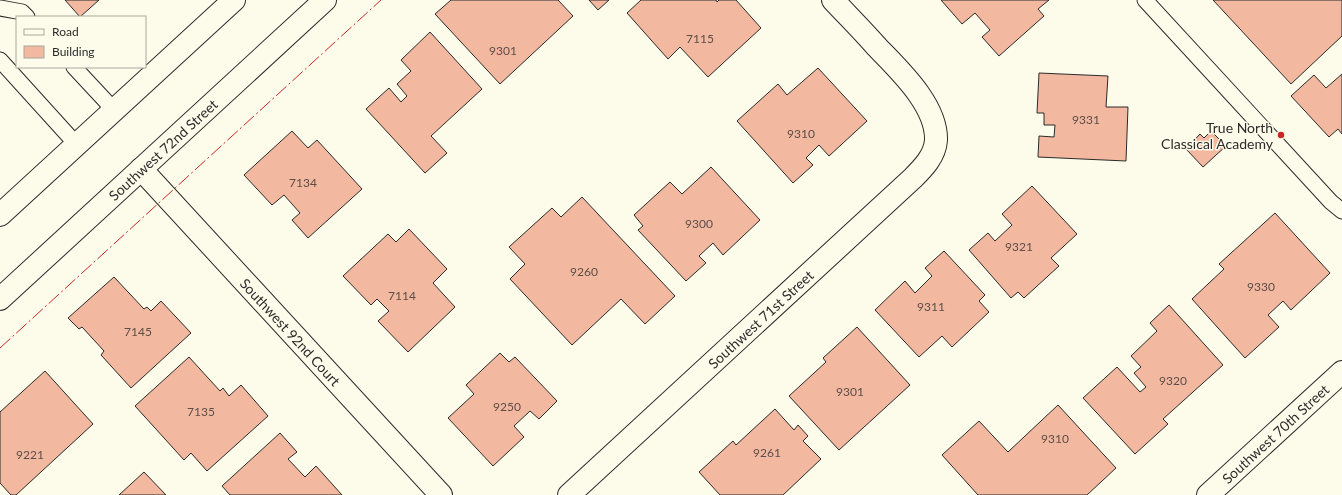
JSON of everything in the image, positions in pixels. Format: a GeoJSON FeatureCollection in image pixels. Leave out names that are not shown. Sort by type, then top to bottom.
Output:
{"type":"FeatureCollection","features":[{"type":"Feature","properties":{"kind":"street"},"geometry":{"type":"LineString","coordinates":[[0,216],[234,0]]}},
{"type":"Feature","properties":{"kind":"street","name":"Southwest 72nd Street"},"geometry":{"type":"LineString","coordinates":[[0,299],[325,0]]}},
{"type":"Feature","properties":{"kind":"street","name":"Southwest 71st Street"},"geometry":{"type":"LineString","coordinates":[[569,495],[925,166],[933,152],[936,142],[935,133],[922,99],[833,0]]}},
{"type":"Feature","properties":{"kind":"street","name":"Southwest 92nd Court"},"geometry":{"type":"LineString","coordinates":[[141,169],[441,495]]}},
{"type":"Feature","properties":{"kind":"street","name":"Southwest 70th Street"},"geometry":{"type":"LineString","coordinates":[[1208,495],[1342,372]]}},
{"type":"Feature","properties":{"kind":"lane"},"geometry":{"type":"LineString","coordinates":[[1145,0],[1342,211]]}},
{"type":"Feature","properties":{"kind":"lane"},"geometry":{"type":"LineString","coordinates":[[0,8],[22,12],[26,16]]}},
{"type":"Feature","properties":{"kind":"lane"},"geometry":{"type":"LineString","coordinates":[[0,60],[77,145]]}},
{"type":"Feature","properties":{"kind":"lane"},"geometry":{"type":"LineString","coordinates":[[75,68],[114,110]]}},
{"type":"Feature","properties":{"kind":"building"},"geometry":{"type":"Polygon","coordinates":[[[65,0],[99,0],[81,16],[79,16],[65,0]]]}},
{"type":"Feature","properties":{"kind":"building"},"geometry":{"type":"Polygon","coordinates":[[[451,0],[558,0],[573,16],[500,84],[435,14],[451,0]]]}},
{"type":"Feature","properties":{"kind":"building"},"geometry":{"type":"Polygon","coordinates":[[[589,0],[609,0],[598,10],[589,0]]]}},
{"type":"Feature","properties":{"kind":"building"},"geometry":{"type":"Polygon","coordinates":[[[641,0],[716,0],[717,2],[719,0],[736,0],[761,28],[708,77],[680,47],[668,59],[627,13],[641,0]]]}},
{"type":"Feature","properties":{"kind":"building"},"geometry":{"type":"Polygon","coordinates":[[[941,0],[1049,0],[1038,9],[1044,16],[999,56],[982,37],[990,30],[975,13],[962,24],[941,0]]]}},
{"type":"Feature","properties":{"kind":"building"},"geometry":{"type":"Polygon","coordinates":[[[1213,0],[1342,0],[1342,36],[1291,84],[1213,0]]]}},
{"type":"Feature","properties":{"kind":"building"},"geometry":{"type":"Polygon","coordinates":[[[430,32],[482,89],[431,136],[447,153],[425,173],[366,109],[389,88],[401,102],[407,96],[397,84],[411,71],[401,60],[430,32]]]}},
{"type":"Feature","properties":{"kind":"building"},"geometry":{"type":"Polygon","coordinates":[[[818,68],[867,121],[829,156],[819,145],[806,158],[813,165],[793,183],[737,121],[778,84],[787,95],[818,68]]]}},
{"type":"Feature","properties":{"kind":"building"},"geometry":{"type":"Polygon","coordinates":[[[1039,73],[1108,76],[1106,107],[1128,107],[1126,161],[1038,157],[1039,136],[1054,137],[1055,125],[1044,125],[1044,113],[1037,113],[1039,73]]]}},
{"type":"Feature","properties":{"kind":"building"},"geometry":{"type":"Polygon","coordinates":[[[1342,74],[1342,134],[1338,129],[1329,137],[1291,96],[1314,75],[1326,88],[1342,74]]]}},
{"type":"Feature","properties":{"kind":"building"},"geometry":{"type":"Polygon","coordinates":[[[292,131],[308,148],[317,140],[362,189],[308,238],[292,220],[300,213],[284,195],[272,205],[244,175],[292,131]]]}},
{"type":"Feature","properties":{"kind":"building"},"geometry":{"type":"Polygon","coordinates":[[[1211,131],[1226,146],[1203,167],[1186,149],[1200,134],[1204,138],[1211,131]]]}},
{"type":"Feature","properties":{"kind":"building"},"geometry":{"type":"Polygon","coordinates":[[[711,167],[760,220],[723,255],[713,243],[699,256],[706,263],[686,281],[638,230],[643,226],[634,215],[670,182],[682,194],[711,167]]]}},
{"type":"Feature","properties":{"kind":"building"},"geometry":{"type":"Polygon","coordinates":[[[1032,186],[1077,234],[1051,258],[1059,266],[1024,298],[1018,292],[1011,298],[969,250],[988,233],[995,241],[1012,225],[1002,214],[1032,186]]]}},
{"type":"Feature","properties":{"kind":"building"},"geometry":{"type":"Polygon","coordinates":[[[582,197],[675,296],[645,324],[621,299],[572,345],[510,279],[525,264],[509,247],[552,208],[561,217],[582,197]]]}},
{"type":"Feature","properties":{"kind":"building"},"geometry":{"type":"Polygon","coordinates":[[[1275,213],[1330,273],[1291,310],[1283,301],[1268,315],[1279,327],[1245,358],[1192,299],[1224,269],[1219,264],[1275,213]]]}},
{"type":"Feature","properties":{"kind":"building"},"geometry":{"type":"Polygon","coordinates":[[[409,229],[447,269],[433,283],[455,307],[408,352],[378,321],[389,311],[377,299],[371,305],[343,276],[388,234],[396,242],[409,229]]]}},
{"type":"Feature","properties":{"kind":"building"},"geometry":{"type":"Polygon","coordinates":[[[944,251],[985,295],[979,301],[989,312],[952,347],[942,336],[919,357],[875,310],[905,281],[915,293],[932,276],[925,268],[944,251]]]}},
{"type":"Feature","properties":{"kind":"building"},"geometry":{"type":"Polygon","coordinates":[[[114,277],[144,309],[147,307],[151,311],[161,301],[191,333],[131,388],[101,355],[104,351],[82,327],[79,329],[68,318],[114,277]]]}},
{"type":"Feature","properties":{"kind":"building"},"geometry":{"type":"Polygon","coordinates":[[[1169,305],[1223,365],[1163,419],[1168,424],[1135,454],[1083,398],[1117,367],[1140,392],[1146,387],[1134,373],[1141,367],[1131,356],[1157,331],[1150,323],[1169,305]]]}},
{"type":"Feature","properties":{"kind":"building"},"geometry":{"type":"Polygon","coordinates":[[[857,327],[910,385],[839,450],[789,396],[826,362],[823,358],[857,327]]]}},
{"type":"Feature","properties":{"kind":"building"},"geometry":{"type":"Polygon","coordinates":[[[500,353],[509,362],[515,357],[557,401],[539,419],[530,411],[514,426],[524,437],[493,466],[448,418],[474,394],[466,385],[500,353]]]}},
{"type":"Feature","properties":{"kind":"building"},"geometry":{"type":"Polygon","coordinates":[[[189,357],[220,391],[223,388],[229,396],[241,385],[268,416],[207,471],[191,453],[184,460],[135,406],[189,357]]]}},
{"type":"Feature","properties":{"kind":"building"},"geometry":{"type":"Polygon","coordinates":[[[45,371],[93,424],[16,495],[11,495],[0,483],[0,412],[45,371]]]}},
{"type":"Feature","properties":{"kind":"building"},"geometry":{"type":"Polygon","coordinates":[[[1058,405],[1116,468],[1087,495],[978,495],[942,455],[979,421],[1008,452],[1058,405]]]}},
{"type":"Feature","properties":{"kind":"building"},"geometry":{"type":"Polygon","coordinates":[[[775,409],[794,430],[798,425],[808,436],[803,441],[821,459],[783,495],[720,495],[699,472],[733,441],[736,445],[775,409]]]}},
{"type":"Feature","properties":{"kind":"building"},"geometry":{"type":"Polygon","coordinates":[[[280,433],[297,452],[288,459],[305,477],[316,466],[342,495],[230,495],[222,486],[280,433]]]}},
{"type":"Feature","properties":{"kind":"building"},"geometry":{"type":"Polygon","coordinates":[[[144,472],[166,495],[119,495],[144,472]]]}},
{"type":"Feature","properties":{"kind":"power"},"geometry":{"type":"LineString","coordinates":[[0,348],[381,0]]}},
{"type":"Feature","properties":{"kind":"place","name":"True North Classical Academy"},"geometry":{"type":"Point","coordinates":[1281,135]}}]}
